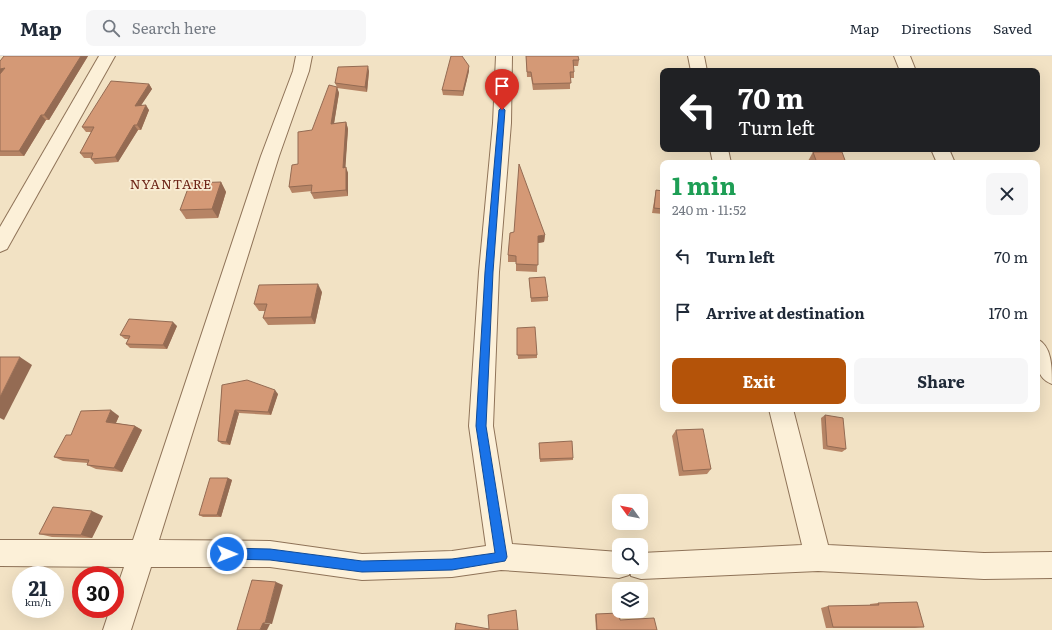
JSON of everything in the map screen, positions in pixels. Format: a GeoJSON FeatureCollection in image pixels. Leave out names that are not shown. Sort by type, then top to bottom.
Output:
{"type":"FeatureCollection","features":[{"type":"Feature","properties":{"kind":"street"},"geometry":{"type":"LineString","coordinates":[[0,244],[108,56]]}},
{"type":"Feature","properties":{"kind":"street"},"geometry":{"type":"LineString","coordinates":[[117,630],[140,552],[267,163],[301,71],[304,56]]}},
{"type":"Feature","properties":{"kind":"street"},"geometry":{"type":"LineString","coordinates":[[502,557],[481,426],[489,272],[502,123],[504,56]]}},
{"type":"Feature","properties":{"kind":"street"},"geometry":{"type":"LineString","coordinates":[[696,56],[699,68]]}},
{"type":"Feature","properties":{"kind":"street"},"geometry":{"type":"LineString","coordinates":[[902,56],[907,68]]}},
{"type":"Feature","properties":{"kind":"street"},"geometry":{"type":"LineString","coordinates":[[1040,354],[1052,374]]}},
{"type":"Feature","properties":{"kind":"street"},"geometry":{"type":"LineString","coordinates":[[782,412],[818,558]]}},
{"type":"Feature","properties":{"kind":"street"},"geometry":{"type":"LineString","coordinates":[[0,553],[140,552],[270,554],[362,567],[452,564],[502,557],[612,565]]}},
{"type":"Feature","properties":{"kind":"street"},"geometry":{"type":"LineString","coordinates":[[648,566],[818,558],[984,566],[1052,565]]}},
{"type":"Feature","properties":{"kind":"building"},"geometry":{"type":"Polygon","coordinates":[[[4,56],[81,56],[44,115],[41,115],[19,151],[0,151],[0,74],[5,68],[0,69],[0,61],[4,56]]]}},
{"type":"Feature","properties":{"kind":"building"},"geometry":{"type":"Polygon","coordinates":[[[451,56],[462,56],[469,66],[463,91],[442,90],[451,56]]]}},
{"type":"Feature","properties":{"kind":"building"},"geometry":{"type":"Polygon","coordinates":[[[526,56],[578,56],[579,60],[573,60],[574,72],[570,72],[571,83],[533,84],[531,72],[527,72],[526,56]]]}},
{"type":"Feature","properties":{"kind":"building"},"geometry":{"type":"Polygon","coordinates":[[[368,66],[365,87],[335,83],[338,67],[368,66]]]}},
{"type":"Feature","properties":{"kind":"building"},"geometry":{"type":"Polygon","coordinates":[[[111,81],[149,84],[135,106],[146,105],[137,125],[134,125],[115,157],[91,159],[93,153],[80,153],[94,127],[82,127],[111,81]]]}},
{"type":"Feature","properties":{"kind":"building"},"geometry":{"type":"Polygon","coordinates":[[[329,85],[337,87],[331,124],[346,122],[343,168],[346,167],[346,190],[311,193],[312,185],[289,187],[292,165],[298,164],[298,132],[312,130],[329,85]]]}},
{"type":"Feature","properties":{"kind":"building"},"geometry":{"type":"Polygon","coordinates":[[[813,152],[842,152],[845,160],[816,160],[813,152]]]}},
{"type":"Feature","properties":{"kind":"building"},"geometry":{"type":"Polygon","coordinates":[[[519,164],[545,235],[538,236],[538,265],[516,264],[516,256],[508,255],[510,233],[514,232],[519,164]]]}},
{"type":"Feature","properties":{"kind":"building"},"geometry":{"type":"Polygon","coordinates":[[[221,182],[212,209],[180,210],[190,183],[221,182]]]}},
{"type":"Feature","properties":{"kind":"building"},"geometry":{"type":"Polygon","coordinates":[[[656,190],[660,191],[660,209],[654,208],[656,190]]]}},
{"type":"Feature","properties":{"kind":"building"},"geometry":{"type":"Polygon","coordinates":[[[545,277],[548,297],[531,298],[529,278],[545,277]]]}},
{"type":"Feature","properties":{"kind":"building"},"geometry":{"type":"Polygon","coordinates":[[[318,284],[311,317],[263,318],[267,304],[254,304],[259,285],[318,284]]]}},
{"type":"Feature","properties":{"kind":"building"},"geometry":{"type":"Polygon","coordinates":[[[129,319],[173,322],[163,345],[126,344],[130,336],[120,335],[129,319]]]}},
{"type":"Feature","properties":{"kind":"building"},"geometry":{"type":"Polygon","coordinates":[[[535,327],[537,355],[517,355],[517,328],[535,327]]]}},
{"type":"Feature","properties":{"kind":"building"},"geometry":{"type":"Polygon","coordinates":[[[0,357],[20,357],[0,397],[0,357]]]}},
{"type":"Feature","properties":{"kind":"building"},"geometry":{"type":"Polygon","coordinates":[[[247,380],[275,390],[268,412],[235,410],[226,442],[218,441],[222,385],[247,380]]]}},
{"type":"Feature","properties":{"kind":"building"},"geometry":{"type":"Polygon","coordinates":[[[111,410],[106,422],[135,426],[114,468],[87,465],[89,460],[54,457],[66,435],[71,435],[81,411],[111,410]]]}},
{"type":"Feature","properties":{"kind":"building"},"geometry":{"type":"Polygon","coordinates":[[[825,415],[843,418],[846,449],[827,446],[825,415]]]}},
{"type":"Feature","properties":{"kind":"building"},"geometry":{"type":"Polygon","coordinates":[[[703,429],[711,469],[683,471],[676,430],[703,429]]]}},
{"type":"Feature","properties":{"kind":"building"},"geometry":{"type":"Polygon","coordinates":[[[572,441],[573,458],[540,459],[539,443],[572,441]]]}},
{"type":"Feature","properties":{"kind":"building"},"geometry":{"type":"Polygon","coordinates":[[[210,478],[228,478],[217,515],[199,515],[210,478]]]}},
{"type":"Feature","properties":{"kind":"building"},"geometry":{"type":"Polygon","coordinates":[[[53,507],[92,511],[81,535],[39,534],[53,507]]]}},
{"type":"Feature","properties":{"kind":"building"},"geometry":{"type":"Polygon","coordinates":[[[252,580],[276,582],[265,623],[263,623],[260,630],[237,630],[252,580]]]}},
{"type":"Feature","properties":{"kind":"building"},"geometry":{"type":"Polygon","coordinates":[[[917,602],[924,627],[833,627],[828,606],[879,605],[878,603],[917,602]]]}},
{"type":"Feature","properties":{"kind":"building"},"geometry":{"type":"Polygon","coordinates":[[[516,610],[518,630],[455,630],[456,623],[489,629],[488,615],[516,610]]]}},
{"type":"Feature","properties":{"kind":"building"},"geometry":{"type":"Polygon","coordinates":[[[612,613],[612,618],[620,618],[620,620],[654,618],[657,630],[597,630],[596,614],[612,613]]]}},
{"type":"Feature","properties":{"kind":"district","name":"NYANTARE"},"geometry":{"type":"Point","coordinates":[171,183]}},
{"type":"Feature","properties":{"kind":"route"},"geometry":{"type":"LineString","coordinates":[[227,554],[270,554],[362,567],[452,564],[502,557],[481,426],[489,272],[502,110]]}}]}
